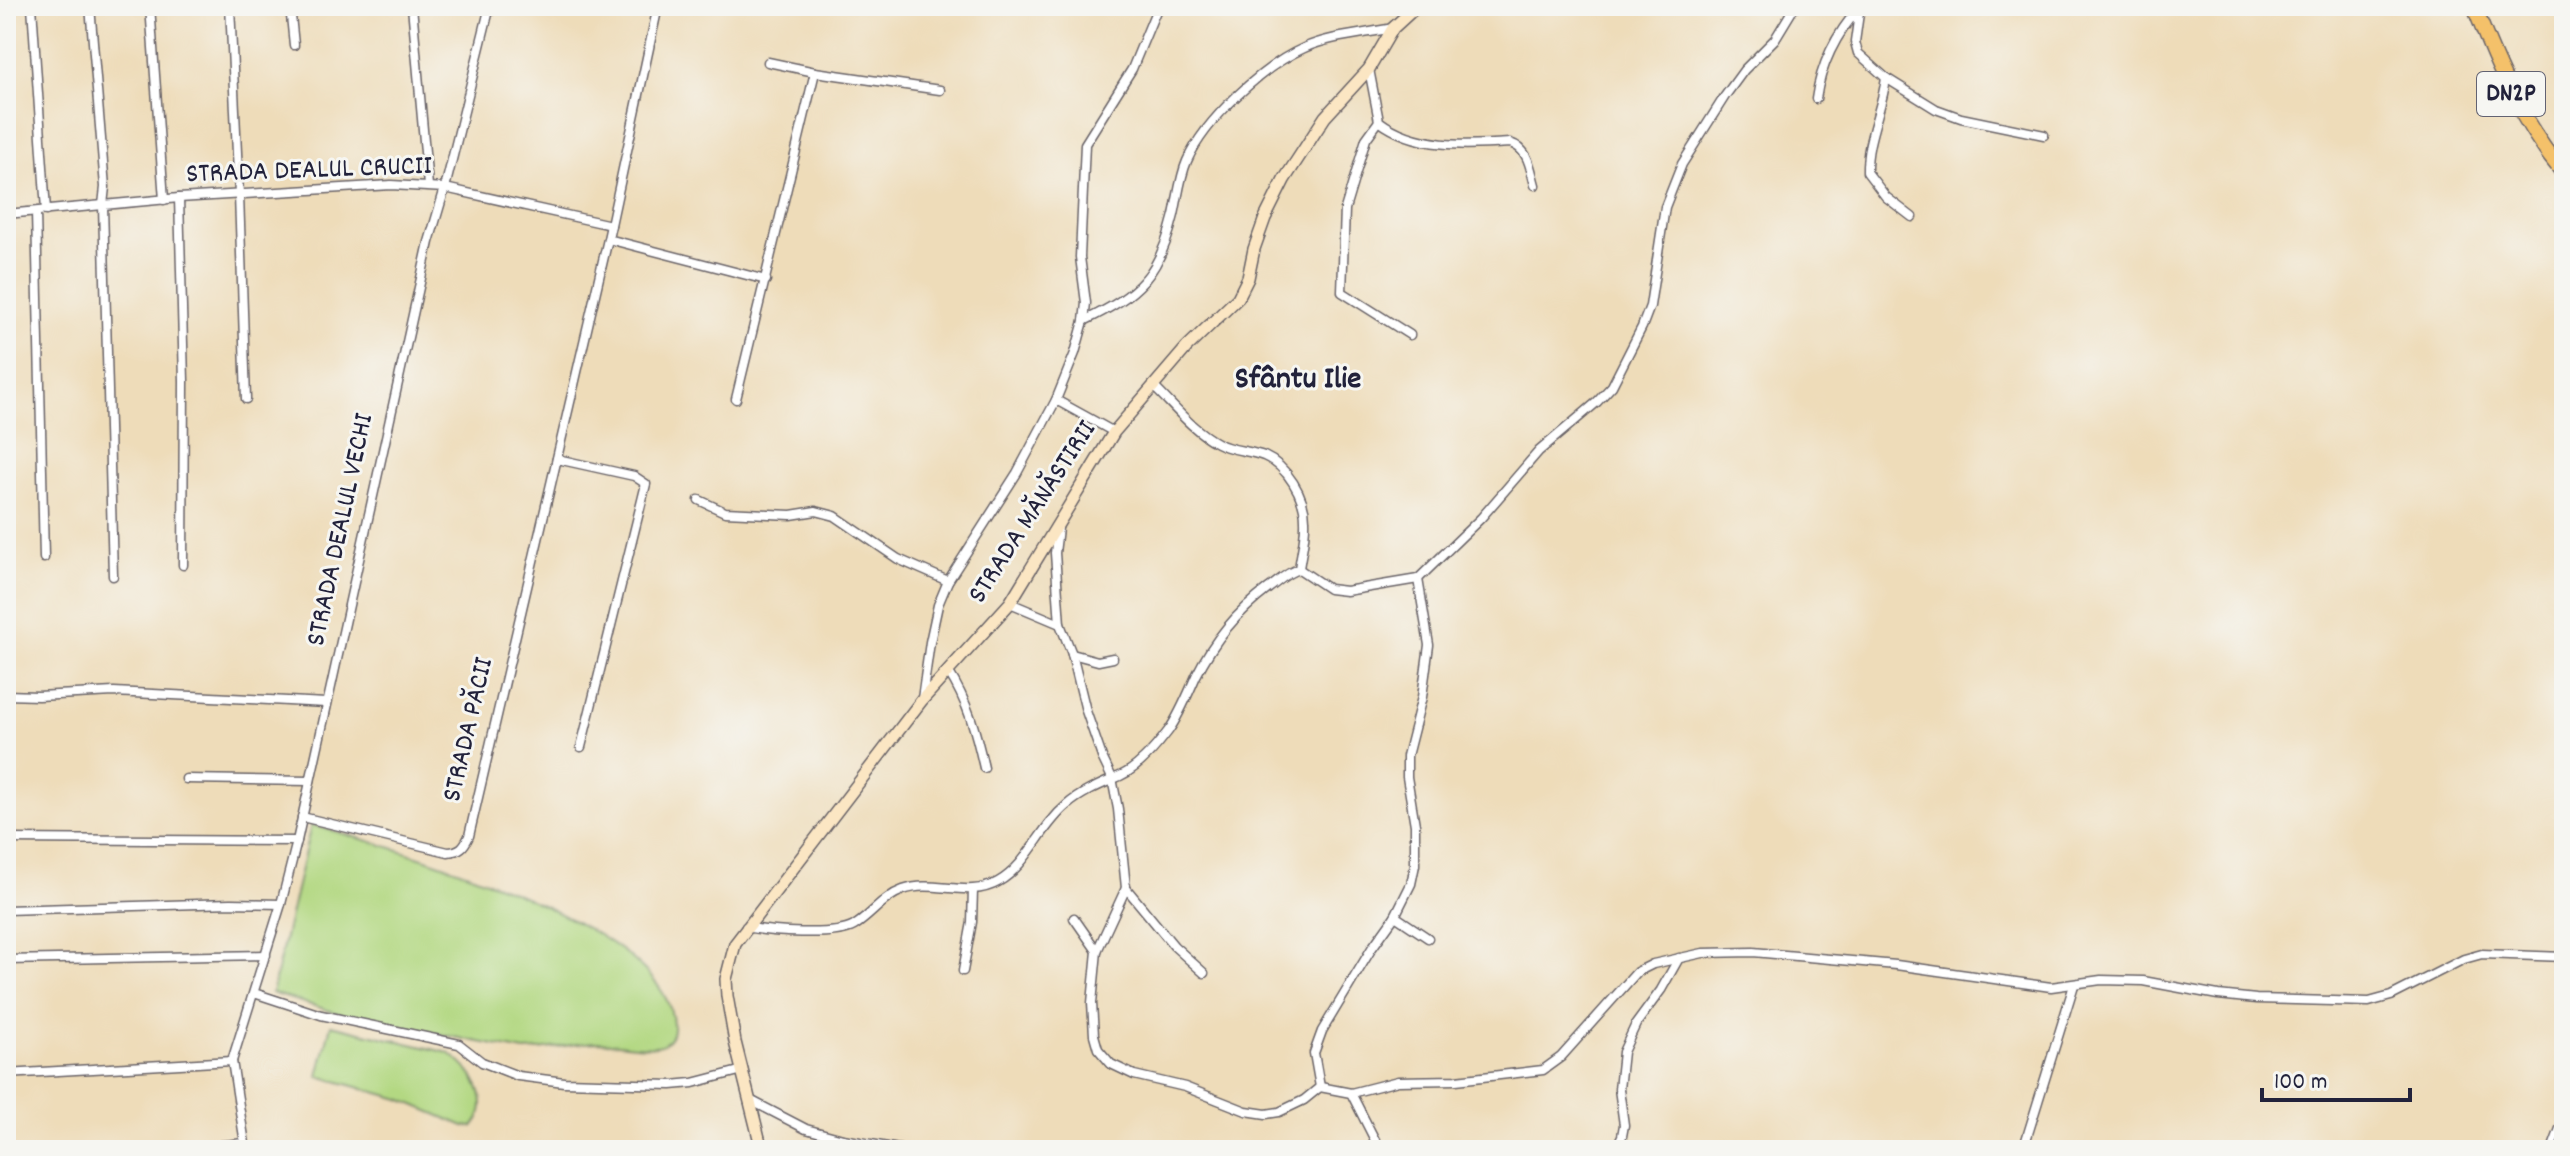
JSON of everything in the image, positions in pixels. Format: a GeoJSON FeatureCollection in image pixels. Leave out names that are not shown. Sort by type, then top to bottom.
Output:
{"type":"FeatureCollection","features":[{"type":"Feature","properties":{"kind":"highway","name":"DN2P"},"geometry":{"type":"LineString","coordinates":[[2474,6],[2515,102],[2564,174]]}},
{"type":"Feature","properties":{"kind":"street"},"geometry":{"type":"LineString","coordinates":[[32,6],[46,211]]}},
{"type":"Feature","properties":{"kind":"street"},"geometry":{"type":"LineString","coordinates":[[90,6],[105,187],[113,576]]}},
{"type":"Feature","properties":{"kind":"street"},"geometry":{"type":"LineString","coordinates":[[150,6],[164,200]]}},
{"type":"Feature","properties":{"kind":"street"},"geometry":{"type":"LineString","coordinates":[[230,6],[246,399]]}},
{"type":"Feature","properties":{"kind":"street"},"geometry":{"type":"LineString","coordinates":[[290,6],[294,45]]}},
{"type":"Feature","properties":{"kind":"street"},"geometry":{"type":"LineString","coordinates":[[412,6],[428,186]]}},
{"type":"Feature","properties":{"kind":"street","name":"STRADA DEALUL VECHI"},"geometry":{"type":"LineString","coordinates":[[232,1061],[266,955],[297,841],[422,273],[490,6]]}},
{"type":"Feature","properties":{"kind":"street","name":"STRADA PĂCII"},"geometry":{"type":"LineString","coordinates":[[302,817],[448,852],[465,846],[608,239],[658,6]]}},
{"type":"Feature","properties":{"kind":"street"},"geometry":{"type":"LineString","coordinates":[[922,700],[938,605],[948,581],[998,506],[1056,400],[1084,321],[1086,303],[1080,257],[1085,144],[1132,69],[1158,6]]}},
{"type":"Feature","properties":{"kind":"street","name":"STRADA MĂNĂSTIRII"},"geometry":{"type":"LineString","coordinates":[[762,1150],[735,1042],[726,979],[735,944],[922,700],[1010,603],[1114,432],[1187,347],[1238,298],[1244,288],[1265,218],[1284,180],[1325,117],[1369,69],[1393,28],[1417,6]]}},
{"type":"Feature","properties":{"kind":"street"},"geometry":{"type":"LineString","coordinates":[[1299,569],[1329,589],[1346,591],[1418,579],[1481,518],[1539,451],[1612,386],[1650,306],[1665,207],[1682,164],[1725,96],[1744,70],[1775,39],[1795,6]]}},
{"type":"Feature","properties":{"kind":"street"},"geometry":{"type":"LineString","coordinates":[[1860,6],[1855,42],[1858,53],[1886,78],[1936,109],[1961,118],[2044,135]]}},
{"type":"Feature","properties":{"kind":"street"},"geometry":{"type":"LineString","coordinates":[[1816,99],[1824,62],[1860,6]]}},
{"type":"Feature","properties":{"kind":"street"},"geometry":{"type":"LineString","coordinates":[[1084,321],[1126,299],[1142,285],[1155,267],[1167,241],[1186,163],[1199,139],[1220,114],[1280,61],[1305,47],[1393,28]]}},
{"type":"Feature","properties":{"kind":"street"},"geometry":{"type":"LineString","coordinates":[[768,62],[940,90]]}},
{"type":"Feature","properties":{"kind":"street"},"geometry":{"type":"LineString","coordinates":[[1369,69],[1379,121],[1397,135],[1432,143],[1510,143],[1518,146],[1528,161],[1535,185]]}},
{"type":"Feature","properties":{"kind":"street"},"geometry":{"type":"LineString","coordinates":[[736,399],[815,72]]}},
{"type":"Feature","properties":{"kind":"street"},"geometry":{"type":"LineString","coordinates":[[1886,78],[1883,101],[1870,143],[1867,172],[1886,197],[1912,217]]}},
{"type":"Feature","properties":{"kind":"street"},"geometry":{"type":"LineString","coordinates":[[1379,121],[1366,139],[1345,209],[1342,292],[1410,335]]}},
{"type":"Feature","properties":{"kind":"street","name":"STRADA DEALUL CRUCII"},"geometry":{"type":"LineString","coordinates":[[6,214],[179,198],[391,185],[445,188],[611,225]]}},
{"type":"Feature","properties":{"kind":"street"},"geometry":{"type":"LineString","coordinates":[[179,198],[184,381],[183,565]]}},
{"type":"Feature","properties":{"kind":"street"},"geometry":{"type":"LineString","coordinates":[[36,212],[44,558]]}},
{"type":"Feature","properties":{"kind":"street"},"geometry":{"type":"LineString","coordinates":[[608,239],[766,280]]}},
{"type":"Feature","properties":{"kind":"street"},"geometry":{"type":"LineString","coordinates":[[1153,386],[1208,438],[1236,451],[1261,455],[1285,473],[1304,507],[1299,569]]}},
{"type":"Feature","properties":{"kind":"street"},"geometry":{"type":"LineString","coordinates":[[1056,400],[1114,432]]}},
{"type":"Feature","properties":{"kind":"street"},"geometry":{"type":"LineString","coordinates":[[557,459],[634,476],[646,484],[581,747]]}},
{"type":"Feature","properties":{"kind":"street"},"geometry":{"type":"LineString","coordinates":[[699,500],[725,512],[791,515],[816,511],[835,516],[898,559],[948,581]]}},
{"type":"Feature","properties":{"kind":"street"},"geometry":{"type":"LineString","coordinates":[[1058,527],[1055,553],[1060,624],[1072,654],[1086,711],[1112,778],[1126,888],[1097,951],[1092,1003],[1098,1049],[1111,1064],[1134,1075],[1185,1087],[1226,1105],[1266,1114],[1293,1106],[1320,1087],[1351,1093],[1398,1081],[1456,1080],[1543,1070],[1561,1057],[1645,966],[1727,951],[1896,965],[2051,987],[2101,980],[2143,981],[2256,999],[2369,1002],[2391,996],[2473,956],[2564,957]]}},
{"type":"Feature","properties":{"kind":"street"},"geometry":{"type":"LineString","coordinates":[[746,927],[774,932],[835,932],[852,928],[887,898],[903,890],[918,887],[973,890],[999,881],[1011,873],[1048,823],[1068,804],[1136,766],[1169,730],[1210,650],[1230,621],[1289,572],[1299,569]]}},
{"type":"Feature","properties":{"kind":"street"},"geometry":{"type":"LineString","coordinates":[[1320,1087],[1314,1053],[1322,1031],[1395,916],[1411,884],[1415,865],[1415,825],[1407,777],[1407,756],[1422,697],[1429,645],[1418,579]]}},
{"type":"Feature","properties":{"kind":"street"},"geometry":{"type":"LineString","coordinates":[[1010,603],[1060,624]]}},
{"type":"Feature","properties":{"kind":"street"},"geometry":{"type":"LineString","coordinates":[[1072,654],[1098,661],[1113,658]]}},
{"type":"Feature","properties":{"kind":"street"},"geometry":{"type":"LineString","coordinates":[[948,671],[974,722],[984,768]]}},
{"type":"Feature","properties":{"kind":"street"},"geometry":{"type":"LineString","coordinates":[[6,695],[114,692],[326,703]]}},
{"type":"Feature","properties":{"kind":"street"},"geometry":{"type":"LineString","coordinates":[[186,779],[310,781]]}},
{"type":"Feature","properties":{"kind":"street"},"geometry":{"type":"LineString","coordinates":[[6,839],[297,841]]}},
{"type":"Feature","properties":{"kind":"street"},"geometry":{"type":"LineString","coordinates":[[1126,888],[1174,946],[1204,973]]}},
{"type":"Feature","properties":{"kind":"street"},"geometry":{"type":"LineString","coordinates":[[963,971],[972,922],[973,890]]}},
{"type":"Feature","properties":{"kind":"street"},"geometry":{"type":"LineString","coordinates":[[6,910],[281,904]]}},
{"type":"Feature","properties":{"kind":"street"},"geometry":{"type":"LineString","coordinates":[[1395,916],[1428,938]]}},
{"type":"Feature","properties":{"kind":"street"},"geometry":{"type":"LineString","coordinates":[[1074,918],[1097,951]]}},
{"type":"Feature","properties":{"kind":"street"},"geometry":{"type":"LineString","coordinates":[[6,960],[266,955]]}},
{"type":"Feature","properties":{"kind":"street"},"geometry":{"type":"LineString","coordinates":[[1615,1150],[1624,1125],[1619,1089],[1623,1052],[1636,1024],[1679,958]]}},
{"type":"Feature","properties":{"kind":"street"},"geometry":{"type":"LineString","coordinates":[[2023,1150],[2074,985]]}},
{"type":"Feature","properties":{"kind":"street"},"geometry":{"type":"LineString","coordinates":[[254,993],[321,1015],[447,1040],[470,1050],[482,1062],[518,1076],[564,1082],[671,1085],[693,1083],[743,1070]]}},
{"type":"Feature","properties":{"kind":"street"},"geometry":{"type":"LineString","coordinates":[[6,1074],[232,1061],[245,1146],[171,1150]]}},
{"type":"Feature","properties":{"kind":"street"},"geometry":{"type":"LineString","coordinates":[[1351,1093],[1380,1150]]}},
{"type":"Feature","properties":{"kind":"street"},"geometry":{"type":"LineString","coordinates":[[750,1100],[806,1129],[904,1150]]}},
{"type":"Feature","properties":{"kind":"street"},"geometry":{"type":"LineString","coordinates":[[2552,1150],[2564,1118]]}},
{"type":"Feature","properties":{"kind":"green space"},"geometry":{"type":"Polygon","coordinates":[[[311,825],[460,871],[521,895],[578,923],[627,955],[660,989],[673,1025],[671,1036],[656,1046],[596,1042],[524,1051],[344,1015],[272,993],[311,825]]]}},
{"type":"Feature","properties":{"kind":"green space"},"geometry":{"type":"Polygon","coordinates":[[[331,1025],[449,1053],[466,1068],[478,1086],[482,1107],[473,1127],[400,1099],[318,1076],[331,1025]]]}},
{"type":"Feature","properties":{"kind":"railway"},"geometry":{"type":"LineString","coordinates":[[2557,1150],[2564,1132]]}},
{"type":"Feature","properties":{"kind":"district","name":"Sfântu Ilie"},"geometry":{"type":"Point","coordinates":[1298,381]}}]}
